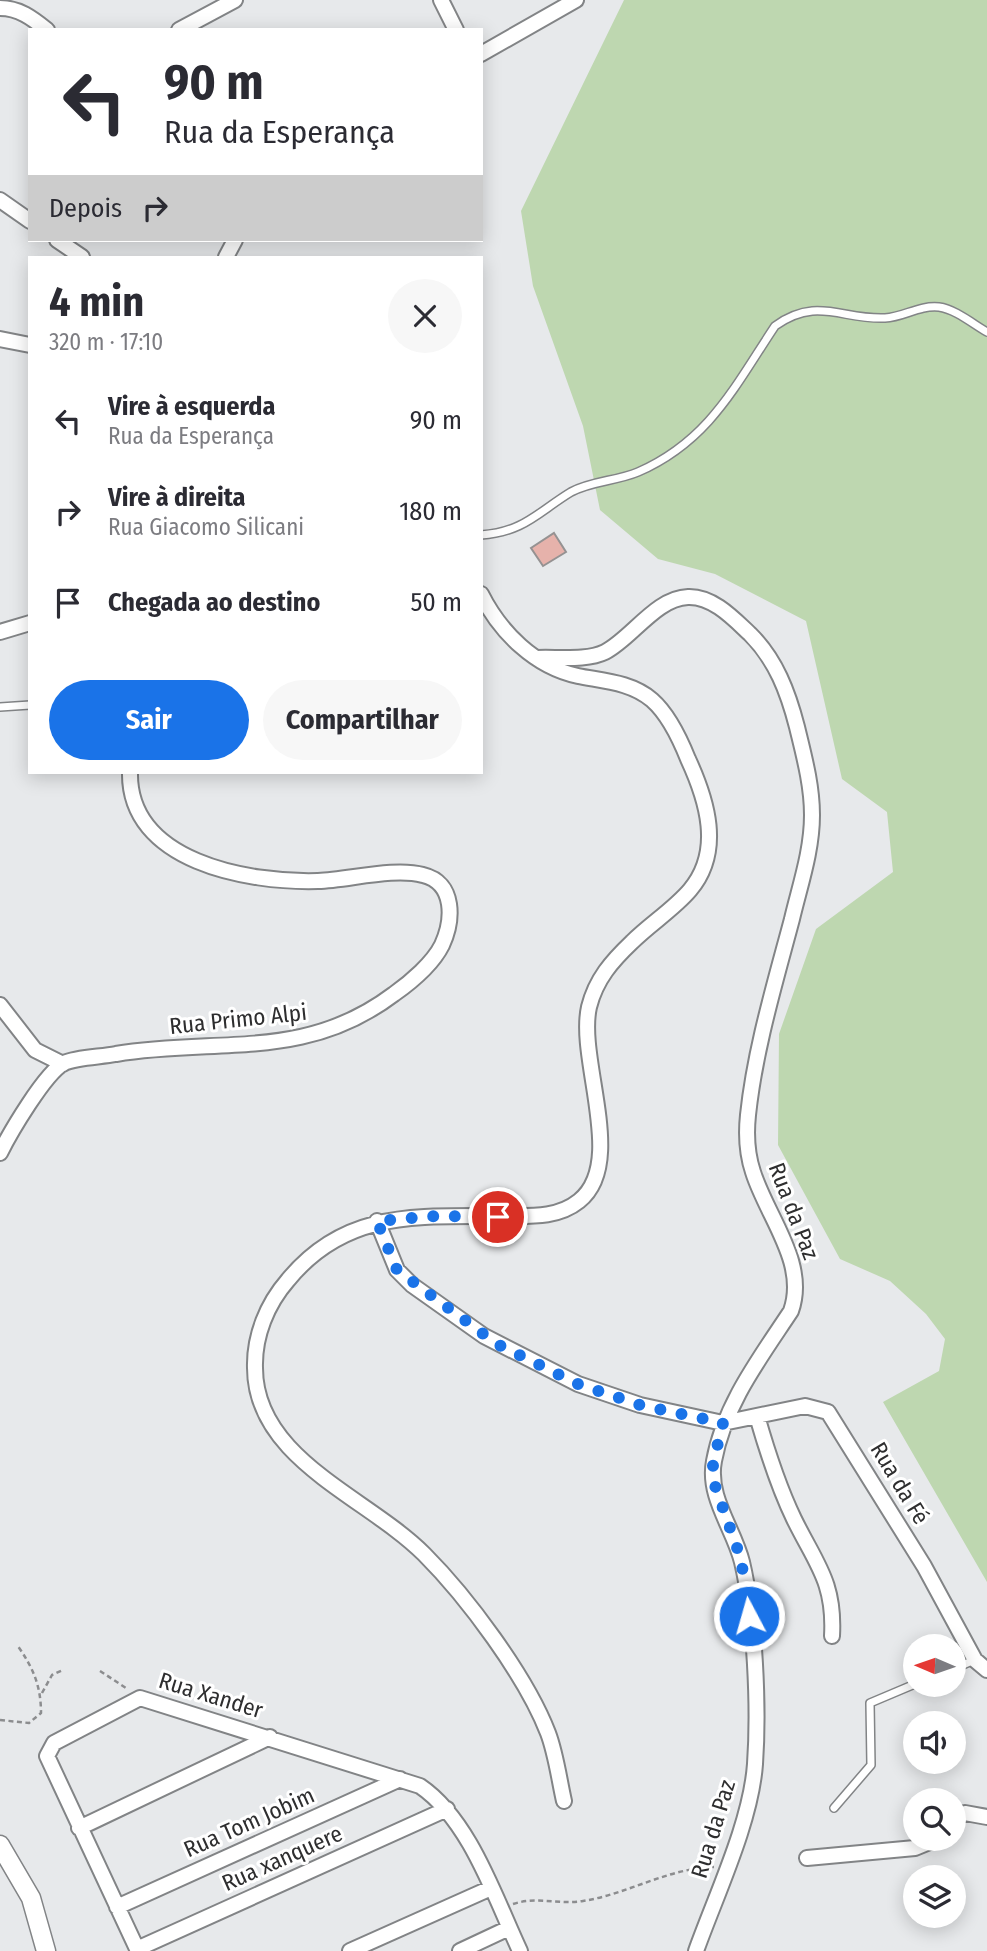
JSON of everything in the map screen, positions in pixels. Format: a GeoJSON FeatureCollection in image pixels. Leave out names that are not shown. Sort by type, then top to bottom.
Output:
{"type":"FeatureCollection","features":[{"type":"Feature","properties":{"kind":"street"},"geometry":{"type":"LineString","coordinates":[[183,28],[235,0]]}},
{"type":"Feature","properties":{"kind":"street"},"geometry":{"type":"LineString","coordinates":[[441,0],[455,28]]}},
{"type":"Feature","properties":{"kind":"street"},"geometry":{"type":"LineString","coordinates":[[483,53],[576,0]]}},
{"type":"Feature","properties":{"kind":"street"},"geometry":{"type":"LineString","coordinates":[[0,8],[20,11],[44,28]]}},
{"type":"Feature","properties":{"kind":"street"},"geometry":{"type":"LineString","coordinates":[[0,200],[28,220]]}},
{"type":"Feature","properties":{"kind":"street"},"geometry":{"type":"LineString","coordinates":[[60,242],[81,256]]}},
{"type":"Feature","properties":{"kind":"street"},"geometry":{"type":"LineString","coordinates":[[0,339],[28,345]]}},
{"type":"Feature","properties":{"kind":"street"},"geometry":{"type":"LineString","coordinates":[[483,597],[497,619],[536,659],[555,670],[638,691],[660,709],[689,759],[708,816],[710,845],[705,869],[689,892],[611,961],[597,984],[589,1008],[587,1031],[601,1158],[594,1183],[582,1199],[561,1212],[540,1216],[436,1216],[377,1221],[322,1247],[297,1268],[275,1295],[260,1329],[254,1362],[256,1390],[265,1418],[281,1440],[306,1463],[386,1520],[424,1554],[525,1682],[549,1735],[564,1801]]}},
{"type":"Feature","properties":{"kind":"street","name":"Rua da Paz"},"geometry":{"type":"LineString","coordinates":[[536,659],[599,655],[671,603],[688,597],[726,611],[764,648],[779,673],[794,716],[809,779],[812,816],[809,852],[766,1020],[748,1115],[747,1146],[752,1172],[793,1267],[796,1297],[791,1311],[723,1423],[713,1463],[713,1480],[741,1559],[748,1590],[756,1721],[755,1766],[747,1807],[696,1951]]}},
{"type":"Feature","properties":{"kind":"street"},"geometry":{"type":"LineString","coordinates":[[0,632],[28,624]]}},
{"type":"Feature","properties":{"kind":"street","name":"Rua Primo Alpi"},"geometry":{"type":"LineString","coordinates":[[63,1063],[131,1052],[288,1041],[340,1027],[371,1012],[408,984],[440,949],[450,927],[451,909],[445,892],[436,881],[423,875],[318,881],[273,880],[219,869],[185,856],[152,834],[136,807],[130,774]]}},
{"type":"Feature","properties":{"kind":"street"},"geometry":{"type":"LineString","coordinates":[[0,1005],[35,1050],[63,1063],[20,1114],[0,1153]]}},
{"type":"Feature","properties":{"kind":"street"},"geometry":{"type":"LineString","coordinates":[[377,1221],[397,1270],[443,1307],[510,1352],[578,1384],[627,1401],[723,1423]]}},
{"type":"Feature","properties":{"kind":"street","name":"Rua da Fé"},"geometry":{"type":"LineString","coordinates":[[723,1423],[805,1406],[828,1412],[924,1566],[975,1660],[987,1670]]}},
{"type":"Feature","properties":{"kind":"street"},"geometry":{"type":"LineString","coordinates":[[757,1416],[794,1519],[824,1572],[834,1609],[832,1636]]}},
{"type":"Feature","properties":{"kind":"street","name":"Rua Xander"},"geometry":{"type":"LineString","coordinates":[[137,1950],[48,1763],[49,1749],[54,1743],[140,1698],[420,1786],[447,1809],[491,1888],[520,1951]]}},
{"type":"Feature","properties":{"kind":"street"},"geometry":{"type":"LineString","coordinates":[[79,1829],[270,1737]]}},
{"type":"Feature","properties":{"kind":"street","name":"Rua Tom Jobim"},"geometry":{"type":"LineString","coordinates":[[117,1907],[400,1779]]}},
{"type":"Feature","properties":{"kind":"street","name":"Rua xanquere"},"geometry":{"type":"LineString","coordinates":[[137,1950],[447,1809]]}},
{"type":"Feature","properties":{"kind":"street"},"geometry":{"type":"LineString","coordinates":[[966,1813],[987,1817]]}},
{"type":"Feature","properties":{"kind":"street"},"geometry":{"type":"LineString","coordinates":[[0,1846],[32,1898],[46,1951]]}},
{"type":"Feature","properties":{"kind":"street"},"geometry":{"type":"LineString","coordinates":[[807,1858],[903,1849]]}},
{"type":"Feature","properties":{"kind":"street"},"geometry":{"type":"LineString","coordinates":[[350,1951],[491,1888]]}},
{"type":"Feature","properties":{"kind":"street"},"geometry":{"type":"LineString","coordinates":[[460,1951],[509,1928]]}},
{"type":"Feature","properties":{"kind":"lane"},"geometry":{"type":"LineString","coordinates":[[483,535],[510,531],[541,515],[573,491],[637,472],[671,455],[701,432],[725,406],[775,326],[785,318],[815,309],[888,318],[915,308],[940,307],[987,332]]}},
{"type":"Feature","properties":{"kind":"lane"},"geometry":{"type":"LineString","coordinates":[[0,707],[28,705]]}},
{"type":"Feature","properties":{"kind":"lane"},"geometry":{"type":"LineString","coordinates":[[966,1664],[975,1660]]}},
{"type":"Feature","properties":{"kind":"lane"},"geometry":{"type":"LineString","coordinates":[[834,1808],[872,1765],[870,1703],[903,1689]]}},
{"type":"Feature","properties":{"kind":"path"},"geometry":{"type":"LineString","coordinates":[[17,1646],[33,1668],[41,1696]]}},
{"type":"Feature","properties":{"kind":"path"},"geometry":{"type":"LineString","coordinates":[[0,1720],[29,1723],[41,1713],[44,1685],[52,1675],[63,1670]]}},
{"type":"Feature","properties":{"kind":"path"},"geometry":{"type":"LineString","coordinates":[[100,1671],[140,1698]]}},
{"type":"Feature","properties":{"kind":"path"},"geometry":{"type":"LineString","coordinates":[[500,1909],[526,1900],[584,1901],[632,1888],[650,1880],[705,1867],[726,1867]]}},
{"type":"Feature","properties":{"kind":"green space"},"geometry":{"type":"Polygon","coordinates":[[[624,0],[987,0],[987,1582],[883,1402],[939,1371],[945,1339],[926,1314],[890,1281],[840,1259],[778,1145],[779,1034],[816,929],[893,872],[887,812],[842,779],[806,621],[715,574],[658,559],[600,510],[583,426],[533,286],[521,211],[624,0]]]}},
{"type":"Feature","properties":{"kind":"building"},"geometry":{"type":"Polygon","coordinates":[[[554,533],[566,552],[543,566],[531,548],[554,533]]]}},
{"type":"Feature","properties":{"kind":"route"},"geometry":{"type":"LineString","coordinates":[[498,1217],[436,1216],[377,1221],[387,1253],[397,1270],[412,1285],[510,1352],[578,1384],[640,1405],[723,1423],[713,1463],[713,1480],[741,1559],[748,1590],[749,1616]]}}]}
